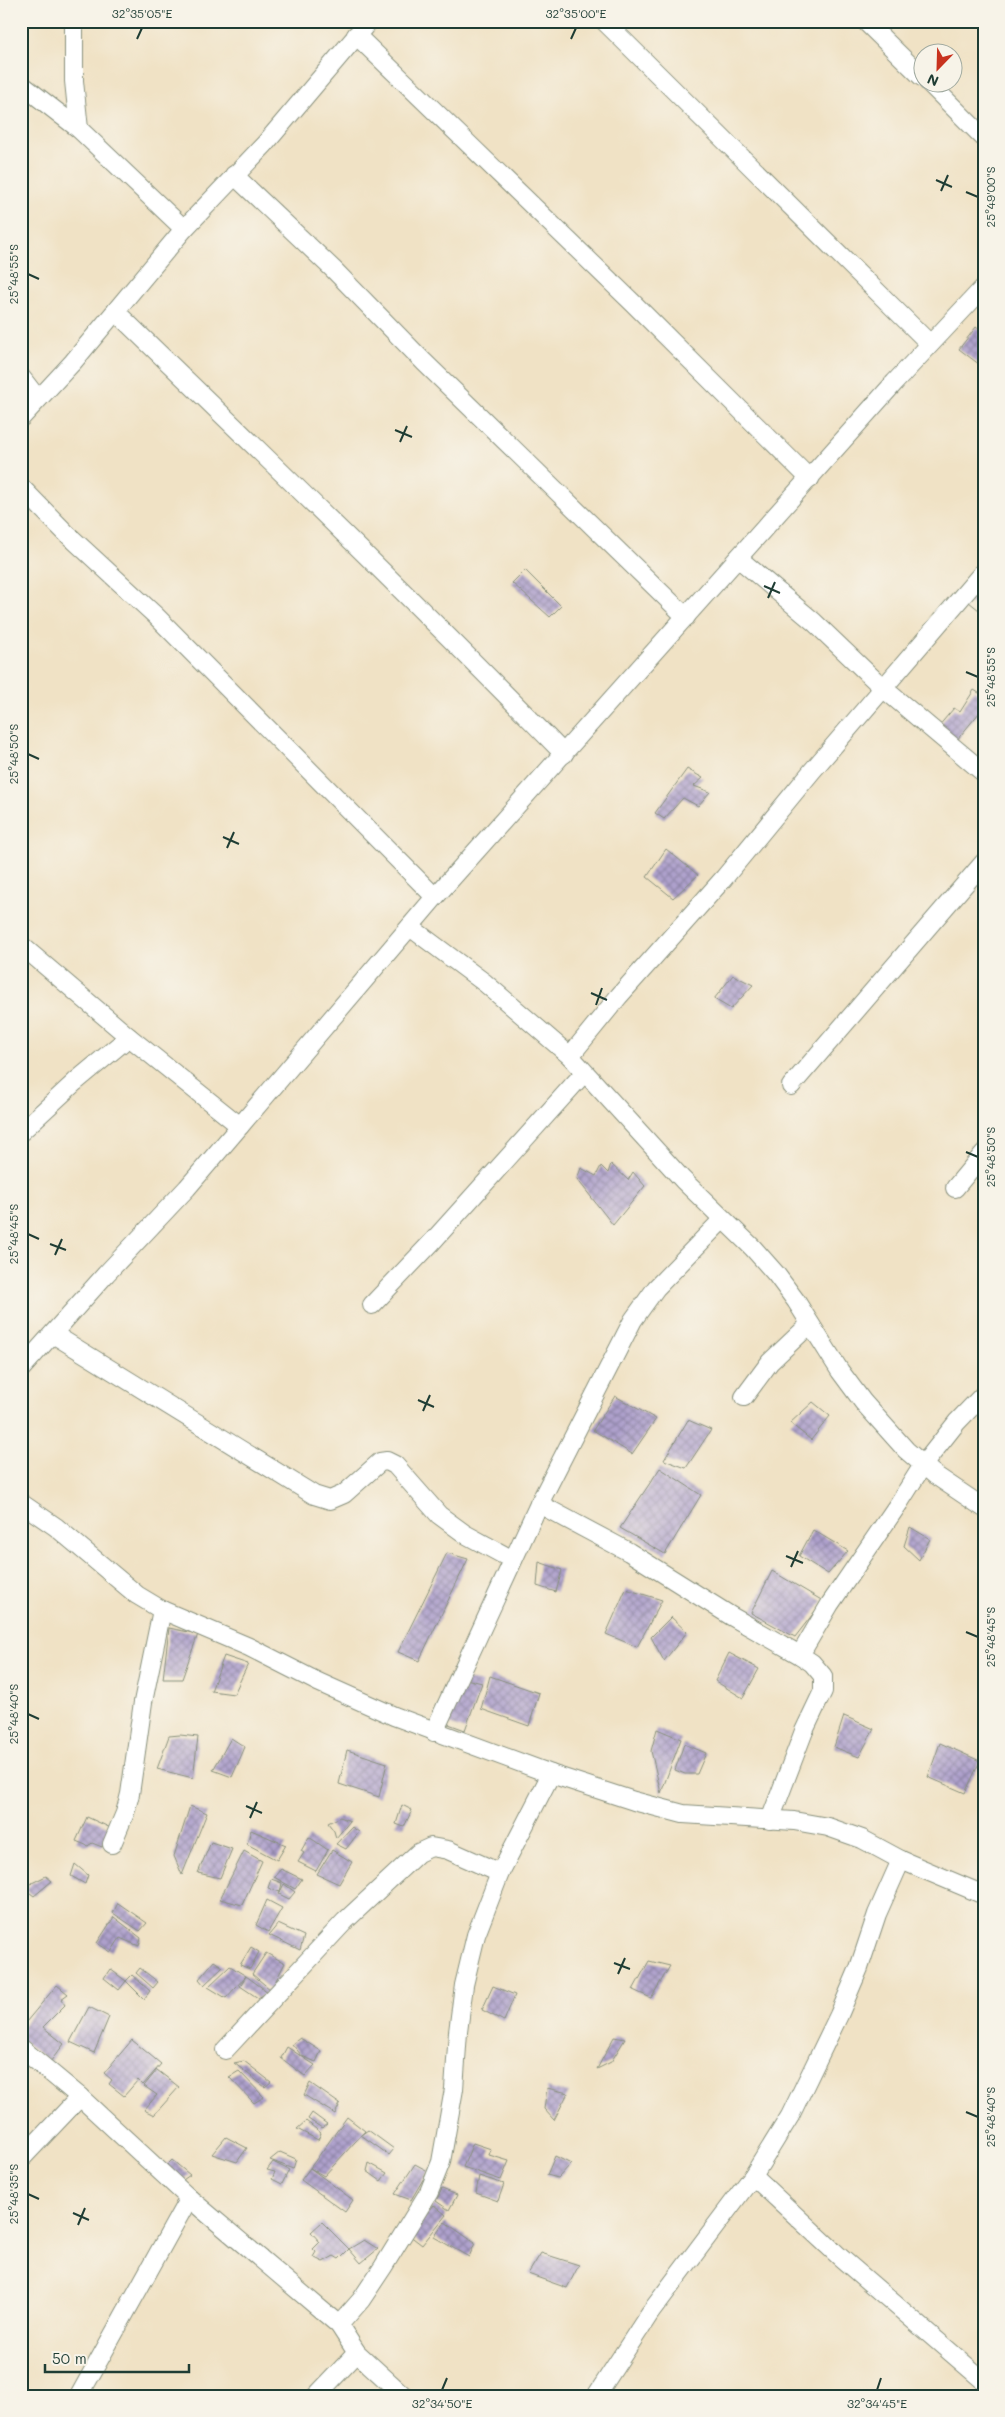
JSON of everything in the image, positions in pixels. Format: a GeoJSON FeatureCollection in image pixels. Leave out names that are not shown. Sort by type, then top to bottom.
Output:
{"type":"FeatureCollection","features":[{"type":"Feature","properties":{"kind":"street"},"geometry":{"type":"LineString","coordinates":[[74,21],[74,80],[79,129]]}},
{"type":"Feature","properties":{"kind":"street"},"geometry":{"type":"LineString","coordinates":[[21,418],[116,312],[184,229],[264,145],[369,21]]}},
{"type":"Feature","properties":{"kind":"street"},"geometry":{"type":"LineString","coordinates":[[604,21],[930,344]]}},
{"type":"Feature","properties":{"kind":"street"},"geometry":{"type":"LineString","coordinates":[[865,21],[912,68]]}},
{"type":"Feature","properties":{"kind":"street"},"geometry":{"type":"LineString","coordinates":[[356,36],[634,304],[810,480]]}},
{"type":"Feature","properties":{"kind":"street"},"geometry":{"type":"LineString","coordinates":[[21,84],[79,129],[184,229]]}},
{"type":"Feature","properties":{"kind":"street"},"geometry":{"type":"LineString","coordinates":[[938,92],[984,138]]}},
{"type":"Feature","properties":{"kind":"street"},"geometry":{"type":"LineString","coordinates":[[234,175],[334,270],[424,362],[686,617]]}},
{"type":"Feature","properties":{"kind":"street"},"geometry":{"type":"LineString","coordinates":[[21,1369],[106,1274],[187,1188],[435,897],[930,344],[984,287]]}},
{"type":"Feature","properties":{"kind":"street"},"geometry":{"type":"LineString","coordinates":[[116,312],[240,430],[295,487],[479,666],[564,754]]}},
{"type":"Feature","properties":{"kind":"street"},"geometry":{"type":"LineString","coordinates":[[21,377],[38,399]]}},
{"type":"Feature","properties":{"kind":"street"},"geometry":{"type":"LineString","coordinates":[[21,487],[65,532],[155,615],[435,897]]}},
{"type":"Feature","properties":{"kind":"street"},"geometry":{"type":"LineString","coordinates":[[738,558],[814,622],[883,688],[984,773]]}},
{"type":"Feature","properties":{"kind":"street"},"geometry":{"type":"LineString","coordinates":[[570,1056],[724,878],[984,571]]}},
{"type":"Feature","properties":{"kind":"street"},"geometry":{"type":"LineString","coordinates":[[790,1086],[984,862]]}},
{"type":"Feature","properties":{"kind":"street"},"geometry":{"type":"LineString","coordinates":[[410,927],[485,984],[570,1056],[722,1220],[753,1248],[776,1274],[863,1402],[906,1450],[923,1465],[984,1508]]}},
{"type":"Feature","properties":{"kind":"street"},"geometry":{"type":"LineString","coordinates":[[21,945],[129,1037],[240,1126]]}},
{"type":"Feature","properties":{"kind":"street"},"geometry":{"type":"LineString","coordinates":[[21,1132],[75,1082],[129,1037]]}},
{"type":"Feature","properties":{"kind":"street"},"geometry":{"type":"LineString","coordinates":[[372,1305],[432,1242],[584,1073]]}},
{"type":"Feature","properties":{"kind":"street"},"geometry":{"type":"LineString","coordinates":[[955,1188],[984,1153]]}},
{"type":"Feature","properties":{"kind":"street"},"geometry":{"type":"LineString","coordinates":[[434,1732],[539,1504],[633,1320],[656,1288],[722,1220]]}},
{"type":"Feature","properties":{"kind":"street"},"geometry":{"type":"LineString","coordinates":[[744,1397],[770,1362],[810,1324]]}},
{"type":"Feature","properties":{"kind":"street"},"geometry":{"type":"LineString","coordinates":[[53,1334],[314,1495],[330,1500],[344,1494],[380,1462],[387,1461],[395,1465],[439,1515],[465,1534],[514,1560]]}},
{"type":"Feature","properties":{"kind":"street"},"geometry":{"type":"LineString","coordinates":[[800,1655],[830,1604],[894,1512],[923,1465],[957,1422],[984,1394]]}},
{"type":"Feature","properties":{"kind":"street"},"geometry":{"type":"LineString","coordinates":[[21,1503],[56,1527],[137,1595],[162,1610],[195,1622],[355,1699],[434,1732],[551,1774],[634,1801],[683,1814],[770,1820],[828,1827],[862,1839],[901,1860],[984,1895]]}},
{"type":"Feature","properties":{"kind":"street"},"geometry":{"type":"LineString","coordinates":[[539,1504],[629,1552],[731,1616],[800,1655],[812,1663],[823,1676],[823,1691],[796,1749],[770,1820]]}},
{"type":"Feature","properties":{"kind":"street"},"geometry":{"type":"LineString","coordinates":[[112,1844],[125,1813],[130,1794],[144,1702],[162,1610]]}},
{"type":"Feature","properties":{"kind":"street"},"geometry":{"type":"LineString","coordinates":[[339,2324],[361,2300],[383,2267],[429,2192],[441,2162],[454,2089],[464,1985],[476,1935],[500,1873],[551,1774]]}},
{"type":"Feature","properties":{"kind":"street"},"geometry":{"type":"LineString","coordinates":[[225,2050],[344,1921],[418,1853],[430,1847],[448,1850],[500,1873]]}},
{"type":"Feature","properties":{"kind":"street"},"geometry":{"type":"LineString","coordinates":[[596,2396],[650,2313],[753,2176],[790,2116],[843,2007],[877,1914],[901,1860]]}},
{"type":"Feature","properties":{"kind":"street"},"geometry":{"type":"LineString","coordinates":[[21,2048],[80,2097],[189,2198],[339,2324],[357,2353],[404,2396]]}},
{"type":"Feature","properties":{"kind":"street"},"geometry":{"type":"LineString","coordinates":[[21,2159],[80,2097]]}},
{"type":"Feature","properties":{"kind":"street"},"geometry":{"type":"LineString","coordinates":[[753,2176],[840,2258],[984,2382]]}},
{"type":"Feature","properties":{"kind":"street"},"geometry":{"type":"LineString","coordinates":[[79,2396],[189,2198]]}},
{"type":"Feature","properties":{"kind":"street"},"geometry":{"type":"LineString","coordinates":[[316,2396],[357,2353]]}},
{"type":"Feature","properties":{"kind":"building"},"geometry":{"type":"Polygon","coordinates":[[[976,327],[984,333],[984,368],[959,349],[976,327]]]}},
{"type":"Feature","properties":{"kind":"building"},"geometry":{"type":"Polygon","coordinates":[[[525,570],[561,606],[550,617],[512,583],[525,570]]]}},
{"type":"Feature","properties":{"kind":"building"},"geometry":{"type":"Polygon","coordinates":[[[984,584],[984,614],[969,602],[984,584]]]}},
{"type":"Feature","properties":{"kind":"building"},"geometry":{"type":"Polygon","coordinates":[[[974,690],[984,696],[984,707],[952,746],[938,727],[954,708],[960,712],[974,690]]]}},
{"type":"Feature","properties":{"kind":"building"},"geometry":{"type":"Polygon","coordinates":[[[687,769],[703,778],[694,786],[710,792],[698,806],[683,798],[664,819],[655,813],[687,769]]]}},
{"type":"Feature","properties":{"kind":"building"},"geometry":{"type":"Polygon","coordinates":[[[666,849],[698,875],[673,898],[647,877],[666,849]]]}},
{"type":"Feature","properties":{"kind":"building"},"geometry":{"type":"Polygon","coordinates":[[[733,975],[753,985],[731,1009],[714,999],[733,975]]]}},
{"type":"Feature","properties":{"kind":"building"},"geometry":{"type":"Polygon","coordinates":[[[611,1164],[628,1180],[633,1172],[645,1186],[613,1225],[577,1179],[581,1168],[596,1176],[601,1166],[608,1173],[611,1164]]]}},
{"type":"Feature","properties":{"kind":"building"},"geometry":{"type":"Polygon","coordinates":[[[615,1396],[656,1419],[632,1454],[593,1430],[615,1396]]]}},
{"type":"Feature","properties":{"kind":"building"},"geometry":{"type":"Polygon","coordinates":[[[813,1402],[830,1416],[811,1440],[790,1423],[813,1402]]]}},
{"type":"Feature","properties":{"kind":"building"},"geometry":{"type":"Polygon","coordinates":[[[688,1420],[711,1430],[686,1468],[664,1460],[688,1420]]]}},
{"type":"Feature","properties":{"kind":"building"},"geometry":{"type":"Polygon","coordinates":[[[660,1468],[701,1495],[665,1554],[620,1528],[660,1468]]]}},
{"type":"Feature","properties":{"kind":"building"},"geometry":{"type":"Polygon","coordinates":[[[910,1527],[930,1539],[919,1560],[904,1546],[910,1527]]]}},
{"type":"Feature","properties":{"kind":"building"},"geometry":{"type":"Polygon","coordinates":[[[813,1530],[848,1551],[828,1574],[799,1556],[813,1530]]]}},
{"type":"Feature","properties":{"kind":"building"},"geometry":{"type":"Polygon","coordinates":[[[447,1553],[468,1559],[419,1661],[398,1652],[447,1553]]]}},
{"type":"Feature","properties":{"kind":"building"},"geometry":{"type":"Polygon","coordinates":[[[539,1562],[562,1570],[556,1592],[537,1586],[539,1562]]]}},
{"type":"Feature","properties":{"kind":"building"},"geometry":{"type":"Polygon","coordinates":[[[772,1571],[823,1601],[795,1637],[751,1613],[772,1571]]]}},
{"type":"Feature","properties":{"kind":"building"},"geometry":{"type":"Polygon","coordinates":[[[626,1589],[662,1600],[637,1647],[606,1634],[626,1589]]]}},
{"type":"Feature","properties":{"kind":"building"},"geometry":{"type":"Polygon","coordinates":[[[671,1617],[687,1632],[664,1661],[651,1637],[671,1617]]]}},
{"type":"Feature","properties":{"kind":"building"},"geometry":{"type":"Polygon","coordinates":[[[169,1628],[198,1634],[182,1679],[163,1679],[169,1628]]]}},
{"type":"Feature","properties":{"kind":"building"},"geometry":{"type":"Polygon","coordinates":[[[729,1653],[759,1669],[743,1698],[715,1681],[729,1653]]]}},
{"type":"Feature","properties":{"kind":"building"},"geometry":{"type":"Polygon","coordinates":[[[224,1656],[248,1664],[234,1694],[211,1691],[224,1656]]]}},
{"type":"Feature","properties":{"kind":"building"},"geometry":{"type":"Polygon","coordinates":[[[490,1676],[539,1693],[529,1726],[481,1709],[490,1676]]]}},
{"type":"Feature","properties":{"kind":"building"},"geometry":{"type":"Polygon","coordinates":[[[466,1679],[482,1683],[465,1730],[446,1723],[466,1679]]]}},
{"type":"Feature","properties":{"kind":"building"},"geometry":{"type":"Polygon","coordinates":[[[844,1716],[874,1729],[859,1757],[834,1747],[844,1716]]]}},
{"type":"Feature","properties":{"kind":"building"},"geometry":{"type":"Polygon","coordinates":[[[657,1729],[681,1739],[661,1793],[651,1751],[657,1729]]]}},
{"type":"Feature","properties":{"kind":"building"},"geometry":{"type":"Polygon","coordinates":[[[169,1736],[198,1737],[193,1778],[157,1769],[169,1736]]]}},
{"type":"Feature","properties":{"kind":"building"},"geometry":{"type":"Polygon","coordinates":[[[231,1738],[245,1747],[232,1777],[213,1770],[231,1738]]]}},
{"type":"Feature","properties":{"kind":"building"},"geometry":{"type":"Polygon","coordinates":[[[940,1743],[980,1761],[965,1793],[928,1777],[940,1743]]]}},
{"type":"Feature","properties":{"kind":"building"},"geometry":{"type":"Polygon","coordinates":[[[684,1744],[706,1753],[697,1774],[685,1774],[675,1770],[684,1744]]]}},
{"type":"Feature","properties":{"kind":"building"},"geometry":{"type":"Polygon","coordinates":[[[347,1750],[387,1763],[379,1797],[339,1784],[347,1750]]]}},
{"type":"Feature","properties":{"kind":"building"},"geometry":{"type":"Polygon","coordinates":[[[402,1805],[412,1810],[404,1827],[396,1824],[402,1805]]]}},
{"type":"Feature","properties":{"kind":"building"},"geometry":{"type":"Polygon","coordinates":[[[190,1806],[207,1813],[182,1875],[174,1856],[190,1806]]]}},
{"type":"Feature","properties":{"kind":"building"},"geometry":{"type":"Polygon","coordinates":[[[87,1817],[111,1828],[102,1847],[92,1843],[88,1846],[76,1841],[87,1817]]]}},
{"type":"Feature","properties":{"kind":"building"},"geometry":{"type":"Polygon","coordinates":[[[340,1817],[350,1821],[336,1838],[334,1831],[328,1823],[340,1817]]]}},
{"type":"Feature","properties":{"kind":"building"},"geometry":{"type":"Polygon","coordinates":[[[352,1827],[359,1832],[346,1849],[336,1844],[352,1827]]]}},
{"type":"Feature","properties":{"kind":"building"},"geometry":{"type":"Polygon","coordinates":[[[251,1830],[286,1845],[277,1860],[247,1844],[251,1830]]]}},
{"type":"Feature","properties":{"kind":"building"},"geometry":{"type":"Polygon","coordinates":[[[309,1837],[328,1850],[316,1871],[298,1862],[304,1853],[301,1851],[309,1837]]]}},
{"type":"Feature","properties":{"kind":"building"},"geometry":{"type":"Polygon","coordinates":[[[211,1842],[232,1849],[220,1878],[198,1873],[211,1842]]]}},
{"type":"Feature","properties":{"kind":"building"},"geometry":{"type":"Polygon","coordinates":[[[332,1850],[352,1862],[339,1884],[317,1874],[332,1850]]]}},
{"type":"Feature","properties":{"kind":"building"},"geometry":{"type":"Polygon","coordinates":[[[244,1851],[262,1861],[242,1905],[220,1899],[244,1851]]]}},
{"type":"Feature","properties":{"kind":"building"},"geometry":{"type":"Polygon","coordinates":[[[75,1864],[88,1875],[85,1884],[71,1876],[75,1864]]]}},
{"type":"Feature","properties":{"kind":"building"},"geometry":{"type":"Polygon","coordinates":[[[281,1869],[302,1879],[295,1889],[274,1877],[281,1869]]]}},
{"type":"Feature","properties":{"kind":"building"},"geometry":{"type":"Polygon","coordinates":[[[46,1876],[52,1881],[34,1896],[26,1890],[32,1883],[46,1876]]]}},
{"type":"Feature","properties":{"kind":"building"},"geometry":{"type":"Polygon","coordinates":[[[271,1879],[282,1883],[280,1892],[268,1888],[271,1879]]]}},
{"type":"Feature","properties":{"kind":"building"},"geometry":{"type":"Polygon","coordinates":[[[284,1884],[295,1892],[289,1899],[279,1894],[284,1884]]]}},
{"type":"Feature","properties":{"kind":"building"},"geometry":{"type":"Polygon","coordinates":[[[267,1900],[282,1908],[268,1932],[256,1925],[267,1900]]]}},
{"type":"Feature","properties":{"kind":"building"},"geometry":{"type":"Polygon","coordinates":[[[118,1903],[147,1923],[140,1931],[113,1913],[118,1903]]]}},
{"type":"Feature","properties":{"kind":"building"},"geometry":{"type":"Polygon","coordinates":[[[114,1917],[141,1938],[139,1946],[120,1938],[111,1952],[97,1943],[114,1917]]]}},
{"type":"Feature","properties":{"kind":"building"},"geometry":{"type":"Polygon","coordinates":[[[278,1924],[304,1936],[300,1950],[269,1935],[278,1924]]]}},
{"type":"Feature","properties":{"kind":"building"},"geometry":{"type":"Polygon","coordinates":[[[251,1947],[259,1952],[250,1969],[240,1965],[251,1947]]]}},
{"type":"Feature","properties":{"kind":"building"},"geometry":{"type":"Polygon","coordinates":[[[266,1953],[285,1963],[271,1990],[252,1974],[266,1953]]]}},
{"type":"Feature","properties":{"kind":"building"},"geometry":{"type":"Polygon","coordinates":[[[214,1961],[223,1967],[204,1985],[199,1979],[214,1961]]]}},
{"type":"Feature","properties":{"kind":"building"},"geometry":{"type":"Polygon","coordinates":[[[649,1961],[670,1966],[651,1998],[633,1990],[649,1961]]]}},
{"type":"Feature","properties":{"kind":"building"},"geometry":{"type":"Polygon","coordinates":[[[230,1966],[246,1976],[226,1998],[208,1987],[230,1966]]]}},
{"type":"Feature","properties":{"kind":"building"},"geometry":{"type":"Polygon","coordinates":[[[140,1968],[158,1982],[153,1988],[136,1973],[140,1968]]]}},
{"type":"Feature","properties":{"kind":"building"},"geometry":{"type":"Polygon","coordinates":[[[110,1969],[126,1981],[119,1990],[104,1978],[110,1969]]]}},
{"type":"Feature","properties":{"kind":"building"},"geometry":{"type":"Polygon","coordinates":[[[132,1975],[150,1991],[144,1999],[126,1981],[132,1975]]]}},
{"type":"Feature","properties":{"kind":"building"},"geometry":{"type":"Polygon","coordinates":[[[246,1976],[268,1992],[258,1998],[240,1986],[246,1976]]]}},
{"type":"Feature","properties":{"kind":"building"},"geometry":{"type":"Polygon","coordinates":[[[57,1985],[68,1994],[61,1999],[65,2005],[43,2027],[64,2044],[50,2062],[21,2039],[21,2028],[57,1985]]]}},
{"type":"Feature","properties":{"kind":"building"},"geometry":{"type":"Polygon","coordinates":[[[493,1986],[515,1995],[504,2021],[482,2010],[493,1986]]]}},
{"type":"Feature","properties":{"kind":"building"},"geometry":{"type":"Polygon","coordinates":[[[89,2007],[109,2017],[94,2053],[70,2042],[89,2007]]]}},
{"type":"Feature","properties":{"kind":"building"},"geometry":{"type":"Polygon","coordinates":[[[614,2037],[625,2039],[611,2062],[597,2069],[614,2037]]]}},
{"type":"Feature","properties":{"kind":"building"},"geometry":{"type":"Polygon","coordinates":[[[300,2038],[321,2051],[316,2062],[302,2056],[292,2044],[300,2038]]]}},
{"type":"Feature","properties":{"kind":"building"},"geometry":{"type":"Polygon","coordinates":[[[132,2040],[161,2064],[143,2085],[138,2080],[124,2096],[109,2084],[112,2080],[104,2073],[132,2040]]]}},
{"type":"Feature","properties":{"kind":"building"},"geometry":{"type":"Polygon","coordinates":[[[287,2047],[315,2065],[305,2076],[281,2058],[287,2047]]]}},
{"type":"Feature","properties":{"kind":"building"},"geometry":{"type":"Polygon","coordinates":[[[244,2061],[271,2082],[265,2087],[234,2063],[244,2061]]]}},
{"type":"Feature","properties":{"kind":"building"},"geometry":{"type":"Polygon","coordinates":[[[157,2070],[179,2087],[154,2115],[144,2110],[157,2095],[144,2086],[157,2070]]]}},
{"type":"Feature","properties":{"kind":"building"},"geometry":{"type":"Polygon","coordinates":[[[239,2071],[264,2097],[254,2103],[229,2077],[239,2071]]]}},
{"type":"Feature","properties":{"kind":"building"},"geometry":{"type":"Polygon","coordinates":[[[310,2083],[340,2104],[335,2114],[304,2095],[310,2083]]]}},
{"type":"Feature","properties":{"kind":"building"},"geometry":{"type":"Polygon","coordinates":[[[547,2088],[568,2093],[554,2120],[544,2109],[547,2088]]]}},
{"type":"Feature","properties":{"kind":"building"},"geometry":{"type":"Polygon","coordinates":[[[312,2113],[327,2124],[322,2128],[308,2119],[312,2113]]]}},
{"type":"Feature","properties":{"kind":"building"},"geometry":{"type":"Polygon","coordinates":[[[347,2117],[365,2131],[324,2176],[310,2168],[347,2117]]]}},
{"type":"Feature","properties":{"kind":"building"},"geometry":{"type":"Polygon","coordinates":[[[306,2121],[321,2133],[318,2140],[297,2129],[306,2121]]]}},
{"type":"Feature","properties":{"kind":"building"},"geometry":{"type":"Polygon","coordinates":[[[368,2130],[394,2149],[389,2155],[361,2135],[368,2130]]]}},
{"type":"Feature","properties":{"kind":"building"},"geometry":{"type":"Polygon","coordinates":[[[226,2137],[247,2148],[237,2162],[212,2154],[226,2137]]]}},
{"type":"Feature","properties":{"kind":"building"},"geometry":{"type":"Polygon","coordinates":[[[473,2143],[491,2149],[489,2155],[509,2161],[501,2180],[463,2167],[473,2143]]]}},
{"type":"Feature","properties":{"kind":"building"},"geometry":{"type":"Polygon","coordinates":[[[280,2152],[296,2159],[293,2169],[270,2160],[280,2152]]]}},
{"type":"Feature","properties":{"kind":"building"},"geometry":{"type":"Polygon","coordinates":[[[555,2156],[571,2164],[558,2178],[547,2175],[555,2156]]]}},
{"type":"Feature","properties":{"kind":"building"},"geometry":{"type":"Polygon","coordinates":[[[172,2160],[190,2175],[180,2182],[163,2169],[172,2160]]]}},
{"type":"Feature","properties":{"kind":"building"},"geometry":{"type":"Polygon","coordinates":[[[273,2162],[289,2170],[282,2184],[272,2179],[275,2172],[267,2170],[273,2162]]]}},
{"type":"Feature","properties":{"kind":"building"},"geometry":{"type":"Polygon","coordinates":[[[369,2163],[387,2173],[381,2181],[367,2171],[369,2163]]]}},
{"type":"Feature","properties":{"kind":"building"},"geometry":{"type":"Polygon","coordinates":[[[415,2164],[428,2171],[411,2200],[395,2194],[415,2164]]]}},
{"type":"Feature","properties":{"kind":"building"},"geometry":{"type":"Polygon","coordinates":[[[310,2168],[353,2200],[345,2212],[301,2180],[310,2168]]]}},
{"type":"Feature","properties":{"kind":"building"},"geometry":{"type":"Polygon","coordinates":[[[479,2176],[504,2184],[498,2201],[476,2193],[479,2176]]]}},
{"type":"Feature","properties":{"kind":"building"},"geometry":{"type":"Polygon","coordinates":[[[442,2189],[457,2195],[449,2210],[436,2201],[442,2189]]]}},
{"type":"Feature","properties":{"kind":"building"},"geometry":{"type":"Polygon","coordinates":[[[434,2205],[446,2215],[422,2245],[409,2235],[434,2205]]]}},
{"type":"Feature","properties":{"kind":"building"},"geometry":{"type":"Polygon","coordinates":[[[322,2222],[349,2249],[339,2259],[334,2256],[323,2262],[313,2257],[316,2252],[313,2249],[320,2242],[311,2232],[322,2222]]]}},
{"type":"Feature","properties":{"kind":"building"},"geometry":{"type":"Polygon","coordinates":[[[445,2222],[475,2243],[469,2257],[434,2237],[445,2222]]]}},
{"type":"Feature","properties":{"kind":"building"},"geometry":{"type":"Polygon","coordinates":[[[364,2240],[378,2249],[361,2263],[349,2249],[364,2240]]]}},
{"type":"Feature","properties":{"kind":"building"},"geometry":{"type":"Polygon","coordinates":[[[541,2253],[579,2265],[567,2288],[528,2274],[541,2253]]]}}]}
